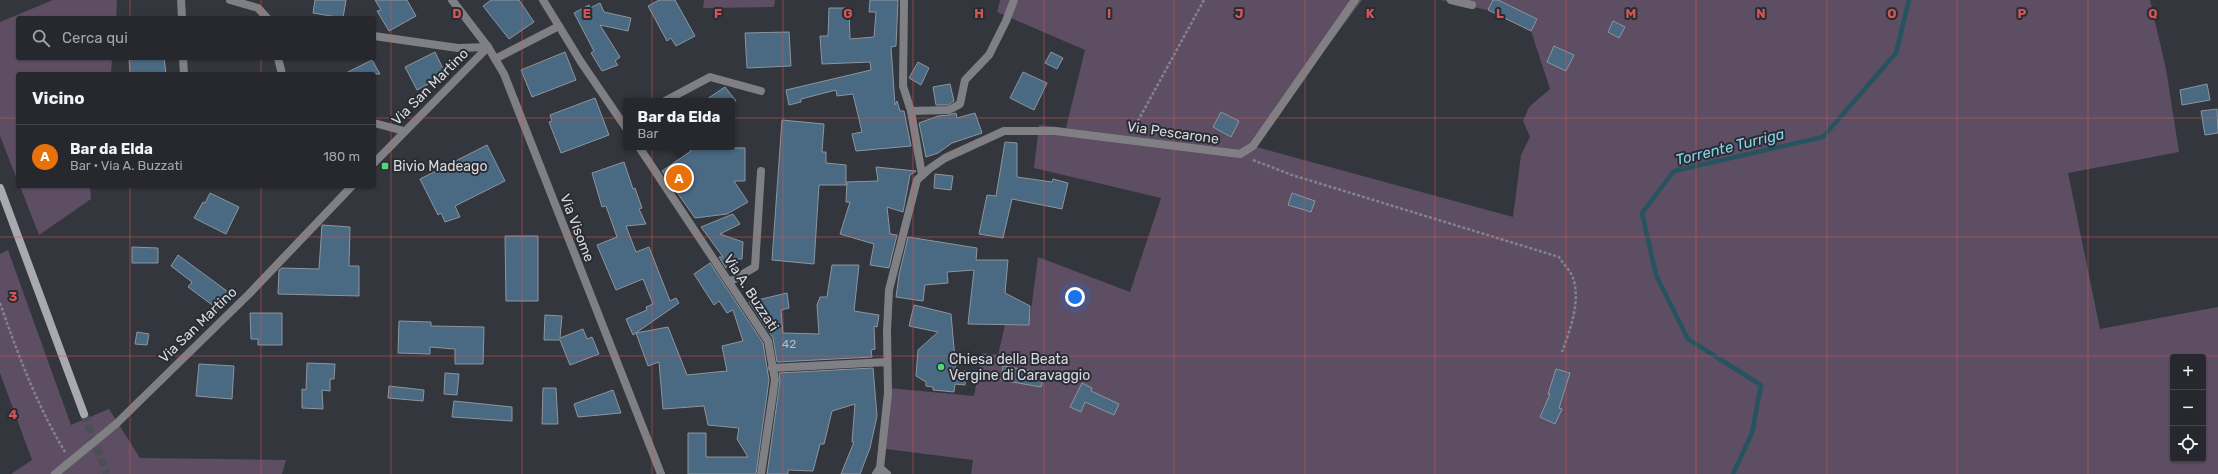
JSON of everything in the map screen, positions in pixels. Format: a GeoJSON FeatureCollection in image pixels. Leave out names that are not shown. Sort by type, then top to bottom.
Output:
{"type":"FeatureCollection","features":[{"type":"Feature","properties":{"kind":"main road"},"geometry":{"type":"LineString","coordinates":[[0,188],[84,414]]}},
{"type":"Feature","properties":{"kind":"street"},"geometry":{"type":"LineString","coordinates":[[180,0],[182,16]]}},
{"type":"Feature","properties":{"kind":"street"},"geometry":{"type":"LineString","coordinates":[[230,0],[258,8],[265,16]]}},
{"type":"Feature","properties":{"kind":"street","name":"Via Visome"},"geometry":{"type":"LineString","coordinates":[[452,0],[488,47],[504,74],[662,474]]}},
{"type":"Feature","properties":{"kind":"street"},"geometry":{"type":"LineString","coordinates":[[543,0],[623,122]]}},
{"type":"Feature","properties":{"kind":"street"},"geometry":{"type":"LineString","coordinates":[[904,0],[903,86],[911,111],[922,175]]}},
{"type":"Feature","properties":{"kind":"street"},"geometry":{"type":"LineString","coordinates":[[911,111],[949,110],[960,104],[965,80],[989,55],[1006,21],[1014,0]]}},
{"type":"Feature","properties":{"kind":"street"},"geometry":{"type":"LineString","coordinates":[[1240,154],[1253,146],[1355,0]]}},
{"type":"Feature","properties":{"kind":"street"},"geometry":{"type":"LineString","coordinates":[[1451,0],[1472,5]]}},
{"type":"Feature","properties":{"kind":"street"},"geometry":{"type":"LineString","coordinates":[[495,59],[559,26]]}},
{"type":"Feature","properties":{"kind":"street"},"geometry":{"type":"LineString","coordinates":[[376,36],[458,48],[488,47]]}},
{"type":"Feature","properties":{"kind":"street","name":"Via San Martino"},"geometry":{"type":"LineString","coordinates":[[376,161],[488,47]]}},
{"type":"Feature","properties":{"kind":"street"},"geometry":{"type":"LineString","coordinates":[[183,60],[184,72]]}},
{"type":"Feature","properties":{"kind":"street"},"geometry":{"type":"LineString","coordinates":[[278,60],[282,72]]}},
{"type":"Feature","properties":{"kind":"street"},"geometry":{"type":"LineString","coordinates":[[672,98],[710,77],[761,91]]}},
{"type":"Feature","properties":{"kind":"street"},"geometry":{"type":"LineString","coordinates":[[376,124],[404,131]]}},
{"type":"Feature","properties":{"kind":"street","name":"Via Pescarone"},"geometry":{"type":"LineString","coordinates":[[878,471],[888,393],[887,348],[891,279],[917,180],[922,175],[945,158],[1004,131],[1055,131],[1240,154]]}},
{"type":"Feature","properties":{"kind":"street","name":"Via A. Buzzati"},"geometry":{"type":"LineString","coordinates":[[640,150],[768,341],[775,380],[761,474]]}},
{"type":"Feature","properties":{"kind":"street"},"geometry":{"type":"LineString","coordinates":[[729,282],[755,267],[760,171]]}},
{"type":"Feature","properties":{"kind":"street","name":"Via San Martino"},"geometry":{"type":"LineString","coordinates":[[56,474],[116,424],[249,294],[350,188]]}},
{"type":"Feature","properties":{"kind":"street"},"geometry":{"type":"LineString","coordinates":[[772,368],[888,362]]}},
{"type":"Feature","properties":{"kind":"street"},"geometry":{"type":"LineString","coordinates":[[878,471],[887,474]]}},
{"type":"Feature","properties":{"kind":"path"},"geometry":{"type":"LineString","coordinates":[[1129,140],[1204,0]]}},
{"type":"Feature","properties":{"kind":"path"},"geometry":{"type":"LineString","coordinates":[[1240,154],[1292,175],[1559,257],[1573,277],[1576,293],[1568,336],[1562,352]]}},
{"type":"Feature","properties":{"kind":"path"},"geometry":{"type":"LineString","coordinates":[[0,303],[44,417],[71,462]]}},
{"type":"Feature","properties":{"kind":"shaded area"},"geometry":{"type":"Polygon","coordinates":[[[53,0],[117,0],[116,16],[16,16],[16,60],[112,60],[111,72],[16,72],[16,177],[0,136],[0,22],[53,0]]]}},
{"type":"Feature","properties":{"kind":"shaded area"},"geometry":{"type":"Polygon","coordinates":[[[704,0],[775,0],[774,7],[703,8],[704,0]]]}},
{"type":"Feature","properties":{"kind":"shaded area"},"geometry":{"type":"Polygon","coordinates":[[[1000,0],[1362,0],[1253,146],[1513,217],[1521,155],[1530,137],[1523,121],[1529,107],[1550,89],[1531,31],[1488,10],[1440,0],[2150,0],[2166,69],[2179,152],[2068,173],[2100,329],[2218,307],[2218,474],[971,474],[973,460],[886,449],[889,388],[974,396],[982,353],[998,355],[1005,325],[1029,325],[1038,257],[1130,292],[1161,198],[1034,168],[1039,125],[1066,128],[1085,50],[997,12],[1000,0]]]}},
{"type":"Feature","properties":{"kind":"shaded area"},"geometry":{"type":"Polygon","coordinates":[[[21,188],[90,188],[91,199],[39,235],[21,188]]]}},
{"type":"Feature","properties":{"kind":"shaded area"},"geometry":{"type":"Polygon","coordinates":[[[8,250],[71,425],[109,409],[140,458],[286,460],[282,474],[11,474],[32,460],[0,373],[0,254],[8,250]]]}},
{"type":"Feature","properties":{"kind":"building"},"geometry":{"type":"Polygon","coordinates":[[[315,0],[346,0],[343,16],[331,16],[313,13],[315,0]]]}},
{"type":"Feature","properties":{"kind":"building"},"geometry":{"type":"Polygon","coordinates":[[[375,0],[407,0],[416,16],[389,31],[377,11],[381,10],[375,0]]]}},
{"type":"Feature","properties":{"kind":"building"},"geometry":{"type":"Polygon","coordinates":[[[491,0],[519,0],[534,22],[509,39],[483,6],[491,0]]]}},
{"type":"Feature","properties":{"kind":"building"},"geometry":{"type":"Polygon","coordinates":[[[659,0],[675,0],[695,36],[676,46],[671,38],[667,41],[648,6],[659,0]]]}},
{"type":"Feature","properties":{"kind":"building"},"geometry":{"type":"Polygon","coordinates":[[[870,0],[898,0],[896,46],[891,47],[895,105],[897,101],[900,111],[904,111],[911,146],[856,151],[852,134],[862,132],[853,94],[837,96],[836,90],[801,99],[801,102],[789,105],[786,90],[871,70],[870,62],[822,64],[820,36],[828,36],[829,8],[849,8],[850,39],[874,37],[876,12],[869,12],[870,0]]]}},
{"type":"Feature","properties":{"kind":"building"},"geometry":{"type":"Polygon","coordinates":[[[1493,0],[1498,0],[1537,19],[1531,31],[1488,10],[1493,0]]]}},
{"type":"Feature","properties":{"kind":"building"},"geometry":{"type":"Polygon","coordinates":[[[600,3],[604,12],[631,18],[628,31],[600,25],[620,57],[615,61],[618,65],[602,71],[591,53],[594,51],[574,13],[589,5],[590,8],[600,3]]]}},
{"type":"Feature","properties":{"kind":"building"},"geometry":{"type":"Polygon","coordinates":[[[1613,21],[1625,27],[1619,38],[1608,32],[1613,21]]]}},
{"type":"Feature","properties":{"kind":"building"},"geometry":{"type":"Polygon","coordinates":[[[789,32],[791,66],[747,68],[745,33],[789,32]]]}},
{"type":"Feature","properties":{"kind":"building"},"geometry":{"type":"Polygon","coordinates":[[[1554,46],[1574,55],[1566,71],[1547,62],[1554,46]]]}},
{"type":"Feature","properties":{"kind":"building"},"geometry":{"type":"Polygon","coordinates":[[[435,52],[446,75],[417,90],[405,67],[435,52]]]}},
{"type":"Feature","properties":{"kind":"building"},"geometry":{"type":"Polygon","coordinates":[[[565,52],[576,80],[532,97],[521,70],[565,52]]]}},
{"type":"Feature","properties":{"kind":"building"},"geometry":{"type":"Polygon","coordinates":[[[1051,52],[1063,58],[1057,69],[1045,63],[1051,52]]]}},
{"type":"Feature","properties":{"kind":"building"},"geometry":{"type":"Polygon","coordinates":[[[129,60],[164,60],[166,72],[130,72],[129,60]]]}},
{"type":"Feature","properties":{"kind":"building"},"geometry":{"type":"Polygon","coordinates":[[[372,60],[380,74],[376,74],[376,72],[348,72],[372,60]]]}},
{"type":"Feature","properties":{"kind":"building"},"geometry":{"type":"Polygon","coordinates":[[[918,62],[929,68],[921,85],[909,78],[918,62]]]}},
{"type":"Feature","properties":{"kind":"building"},"geometry":{"type":"Polygon","coordinates":[[[1023,72],[1047,83],[1034,110],[1010,98],[1023,72]]]}},
{"type":"Feature","properties":{"kind":"building"},"geometry":{"type":"Polygon","coordinates":[[[950,84],[954,101],[948,105],[936,105],[933,87],[950,84]]]}},
{"type":"Feature","properties":{"kind":"building"},"geometry":{"type":"Polygon","coordinates":[[[2207,84],[2210,100],[2182,105],[2180,90],[2207,84]]]}},
{"type":"Feature","properties":{"kind":"building"},"geometry":{"type":"Polygon","coordinates":[[[725,87],[734,98],[708,98],[725,87]]]}},
{"type":"Feature","properties":{"kind":"building"},"geometry":{"type":"Polygon","coordinates":[[[595,98],[609,135],[561,153],[549,122],[552,121],[550,115],[595,98]]]}},
{"type":"Feature","properties":{"kind":"building"},"geometry":{"type":"Polygon","coordinates":[[[2217,109],[2218,133],[2205,135],[2201,111],[2217,109]]]}},
{"type":"Feature","properties":{"kind":"building"},"geometry":{"type":"Polygon","coordinates":[[[1221,112],[1239,121],[1231,137],[1213,127],[1221,112]]]}},
{"type":"Feature","properties":{"kind":"building"},"geometry":{"type":"Polygon","coordinates":[[[956,113],[957,118],[975,113],[982,133],[952,143],[938,153],[926,157],[919,123],[938,116],[956,113]]]}},
{"type":"Feature","properties":{"kind":"building"},"geometry":{"type":"Polygon","coordinates":[[[782,120],[824,124],[822,152],[826,152],[826,163],[846,165],[846,185],[819,185],[814,264],[772,260],[782,120]]]}},
{"type":"Feature","properties":{"kind":"building"},"geometry":{"type":"Polygon","coordinates":[[[1005,142],[1017,143],[1017,177],[1052,182],[1053,179],[1068,183],[1062,209],[1012,199],[1003,238],[979,234],[987,195],[996,196],[1005,142]]]}},
{"type":"Feature","properties":{"kind":"building"},"geometry":{"type":"Polygon","coordinates":[[[487,145],[505,181],[455,206],[460,217],[445,222],[441,213],[438,215],[420,179],[487,145]]]}},
{"type":"Feature","properties":{"kind":"building"},"geometry":{"type":"Polygon","coordinates":[[[735,148],[745,148],[745,181],[734,181],[748,202],[727,214],[695,218],[662,171],[691,151],[735,150],[735,148]]]}},
{"type":"Feature","properties":{"kind":"building"},"geometry":{"type":"Polygon","coordinates":[[[624,162],[633,189],[635,188],[642,208],[639,209],[646,224],[626,226],[636,252],[649,247],[670,301],[676,298],[679,303],[633,335],[626,319],[647,310],[646,307],[653,304],[643,279],[616,290],[597,245],[617,237],[606,206],[602,207],[592,173],[624,162]]]}},
{"type":"Feature","properties":{"kind":"building"},"geometry":{"type":"Polygon","coordinates":[[[876,167],[916,171],[910,175],[903,212],[887,207],[890,234],[897,235],[889,268],[870,265],[874,244],[840,234],[850,202],[846,202],[847,182],[878,181],[876,167]]]}},
{"type":"Feature","properties":{"kind":"building"},"geometry":{"type":"Polygon","coordinates":[[[935,174],[953,176],[951,190],[934,188],[935,174]]]}},
{"type":"Feature","properties":{"kind":"building"},"geometry":{"type":"Polygon","coordinates":[[[210,193],[239,207],[226,234],[194,218],[210,193]]]}},
{"type":"Feature","properties":{"kind":"building"},"geometry":{"type":"Polygon","coordinates":[[[1292,193],[1315,201],[1311,212],[1288,205],[1292,193]]]}},
{"type":"Feature","properties":{"kind":"building"},"geometry":{"type":"Polygon","coordinates":[[[733,214],[740,224],[720,234],[743,242],[742,259],[738,259],[726,268],[719,257],[723,257],[701,227],[733,214]]]}},
{"type":"Feature","properties":{"kind":"building"},"geometry":{"type":"Polygon","coordinates":[[[322,225],[350,227],[349,266],[359,266],[359,296],[278,294],[279,270],[282,268],[319,269],[322,225]]]}},
{"type":"Feature","properties":{"kind":"building"},"geometry":{"type":"Polygon","coordinates":[[[505,236],[538,236],[538,301],[506,301],[505,236]]]}},
{"type":"Feature","properties":{"kind":"building"},"geometry":{"type":"Polygon","coordinates":[[[908,237],[977,248],[976,260],[1008,260],[1005,293],[1030,306],[1029,325],[968,324],[974,270],[947,272],[948,283],[925,285],[923,301],[896,297],[899,275],[908,237]]]}},
{"type":"Feature","properties":{"kind":"building"},"geometry":{"type":"Polygon","coordinates":[[[132,247],[158,248],[158,263],[132,263],[132,247]]]}},
{"type":"Feature","properties":{"kind":"building"},"geometry":{"type":"Polygon","coordinates":[[[178,255],[231,294],[219,310],[188,287],[192,282],[171,266],[178,255]]]}},
{"type":"Feature","properties":{"kind":"building"},"geometry":{"type":"Polygon","coordinates":[[[710,263],[763,343],[769,380],[756,474],[688,474],[688,433],[706,433],[706,457],[748,457],[737,439],[739,428],[708,425],[704,406],[663,409],[659,362],[648,366],[636,333],[668,327],[687,375],[727,371],[722,346],[743,341],[733,310],[727,313],[719,301],[714,305],[694,274],[710,263]]]}},
{"type":"Feature","properties":{"kind":"building"},"geometry":{"type":"Polygon","coordinates":[[[832,265],[859,265],[854,311],[879,315],[877,327],[874,326],[875,349],[871,350],[872,357],[777,362],[773,338],[749,302],[787,293],[789,308],[781,310],[783,333],[819,334],[817,305],[820,297],[827,297],[832,265]]]}},
{"type":"Feature","properties":{"kind":"building"},"geometry":{"type":"Polygon","coordinates":[[[914,305],[951,314],[956,371],[966,371],[965,385],[955,384],[954,392],[933,390],[933,387],[926,386],[926,382],[916,376],[918,350],[938,332],[909,326],[914,305]]]}},
{"type":"Feature","properties":{"kind":"building"},"geometry":{"type":"Polygon","coordinates":[[[250,313],[282,313],[282,345],[258,345],[258,339],[251,339],[250,313]]]}},
{"type":"Feature","properties":{"kind":"building"},"geometry":{"type":"Polygon","coordinates":[[[545,315],[562,316],[560,338],[583,329],[587,339],[592,337],[599,354],[570,365],[560,340],[544,340],[545,315]]]}},
{"type":"Feature","properties":{"kind":"building"},"geometry":{"type":"Polygon","coordinates":[[[399,321],[431,322],[431,326],[484,327],[483,364],[455,364],[455,349],[430,347],[430,354],[398,353],[399,321]]]}},
{"type":"Feature","properties":{"kind":"building"},"geometry":{"type":"Polygon","coordinates":[[[137,332],[149,334],[147,345],[135,344],[137,332]]]}},
{"type":"Feature","properties":{"kind":"building"},"geometry":{"type":"Polygon","coordinates":[[[307,363],[335,364],[334,379],[330,379],[330,391],[322,390],[323,409],[302,408],[302,389],[306,390],[307,363]]]}},
{"type":"Feature","properties":{"kind":"building"},"geometry":{"type":"Polygon","coordinates":[[[199,364],[234,366],[232,399],[196,396],[199,364]]]}},
{"type":"Feature","properties":{"kind":"building"},"geometry":{"type":"Polygon","coordinates":[[[1003,366],[1044,373],[1041,387],[1001,380],[1003,366]]]}},
{"type":"Feature","properties":{"kind":"building"},"geometry":{"type":"Polygon","coordinates":[[[873,368],[877,416],[870,448],[860,474],[841,474],[854,442],[852,442],[855,404],[832,411],[824,444],[820,444],[813,471],[788,470],[788,474],[767,474],[780,381],[779,373],[873,368]]]}},
{"type":"Feature","properties":{"kind":"building"},"geometry":{"type":"Polygon","coordinates":[[[1556,369],[1570,373],[1559,408],[1562,409],[1555,424],[1540,417],[1550,394],[1548,394],[1556,369]]]}},
{"type":"Feature","properties":{"kind":"building"},"geometry":{"type":"Polygon","coordinates":[[[445,373],[459,374],[457,395],[444,394],[445,373]]]}},
{"type":"Feature","properties":{"kind":"building"},"geometry":{"type":"Polygon","coordinates":[[[1082,383],[1092,388],[1091,391],[1119,404],[1114,415],[1085,402],[1081,412],[1070,407],[1082,383]]]}},
{"type":"Feature","properties":{"kind":"building"},"geometry":{"type":"Polygon","coordinates":[[[389,386],[424,390],[423,401],[388,398],[389,386]]]}},
{"type":"Feature","properties":{"kind":"building"},"geometry":{"type":"Polygon","coordinates":[[[543,388],[556,388],[558,424],[542,424],[543,388]]]}},
{"type":"Feature","properties":{"kind":"building"},"geometry":{"type":"Polygon","coordinates":[[[613,390],[621,413],[578,417],[574,404],[613,390]]]}},
{"type":"Feature","properties":{"kind":"building"},"geometry":{"type":"Polygon","coordinates":[[[454,401],[512,407],[512,421],[452,417],[454,401]]]}},
{"type":"Feature","properties":{"kind":"waterway","name":"Torrente Turriga"},"geometry":{"type":"LineString","coordinates":[[1733,474],[1752,433],[1761,385],[1688,339],[1656,275],[1642,213],[1674,171],[1823,137],[1896,53],[1909,0]]}},
{"type":"Feature","properties":{"kind":"tunnel"},"geometry":{"type":"LineString","coordinates":[[84,414],[107,474]]}},
{"type":"Feature","properties":{"kind":"place","name":"Bivio Madeago"},"geometry":{"type":"Point","coordinates":[385,166]}},
{"type":"Feature","properties":{"kind":"place","name":"Bar da Elda"},"geometry":{"type":"Point","coordinates":[679,178]}},
{"type":"Feature","properties":{"kind":"place","name":"Chiesa della Beata Vergine di Caravaggio"},"geometry":{"type":"Point","coordinates":[941,367]}}]}
